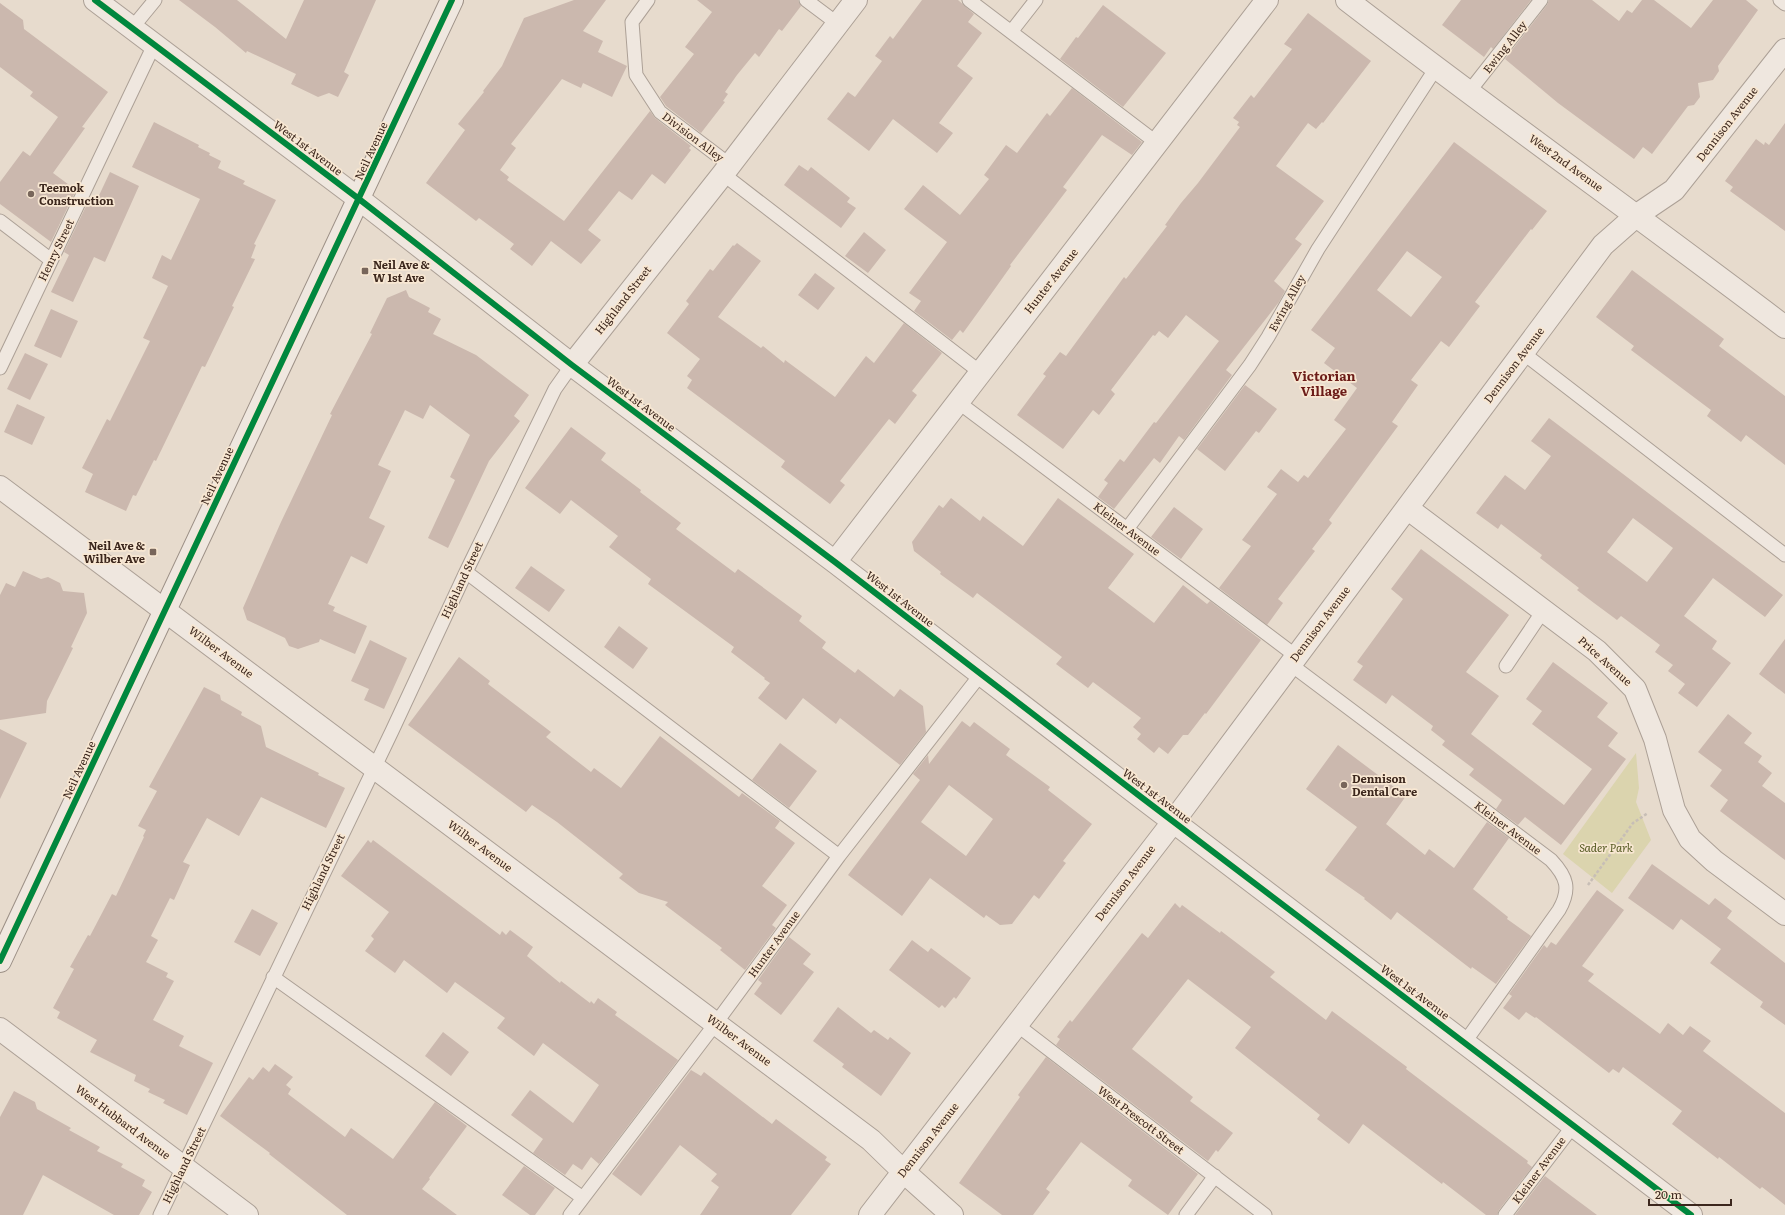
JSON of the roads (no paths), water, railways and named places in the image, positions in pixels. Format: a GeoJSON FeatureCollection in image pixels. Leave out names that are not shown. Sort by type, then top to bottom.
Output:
{"type":"FeatureCollection","features":[{"type":"Feature","properties":{"kind":"street","name":"West 1st Avenue"},"geometry":{"type":"LineString","coordinates":[[95,0],[359,199],[572,365],[835,562],[1173,822],[1465,1042],[1691,1215]]}},
{"type":"Feature","properties":{"kind":"street","name":"Neil Avenue"},"geometry":{"type":"LineString","coordinates":[[0,961],[452,0]]}},
{"type":"Feature","properties":{"kind":"street","name":"Highland Street"},"geometry":{"type":"LineString","coordinates":[[572,365],[856,0]]}},
{"type":"Feature","properties":{"kind":"street","name":"Hunter Avenue"},"geometry":{"type":"LineString","coordinates":[[835,562],[1267,0]]}},
{"type":"Feature","properties":{"kind":"street","name":"West 2nd Avenue"},"geometry":{"type":"LineString","coordinates":[[1347,0],[1468,93],[1637,215],[1785,327]]}},
{"type":"Feature","properties":{"kind":"street","name":"Dennison Avenue"},"geometry":{"type":"LineString","coordinates":[[870,1215],[1173,822],[1603,245],[1637,215],[1674,190],[1785,50]]}},
{"type":"Feature","properties":{"kind":"street","name":"Wilber Avenue"},"geometry":{"type":"LineString","coordinates":[[0,486],[871,1140],[952,1215]]}},
{"type":"Feature","properties":{"kind":"street","name":"Price Avenue"},"geometry":{"type":"LineString","coordinates":[[1407,508],[1596,651],[1635,689],[1655,739],[1674,810],[1690,839],[1714,861],[1785,914]]}},
{"type":"Feature","properties":{"kind":"street","name":"West Hubbard Avenue"},"geometry":{"type":"LineString","coordinates":[[0,1029],[247,1215]]}},
{"type":"Feature","properties":{"kind":"lane"},"geometry":{"type":"LineString","coordinates":[[132,28],[155,0]]}},
{"type":"Feature","properties":{"kind":"lane","name":"Division Alley"},"geometry":{"type":"LineString","coordinates":[[648,0],[632,22],[636,75],[660,112],[726,169],[980,372]]}},
{"type":"Feature","properties":{"kind":"lane"},"geometry":{"type":"LineString","coordinates":[[806,0],[838,24]]}},
{"type":"Feature","properties":{"kind":"lane"},"geometry":{"type":"LineString","coordinates":[[969,0],[1156,144]]}},
{"type":"Feature","properties":{"kind":"lane"},"geometry":{"type":"LineString","coordinates":[[1011,32],[1036,0]]}},
{"type":"Feature","properties":{"kind":"lane","name":"Ewing Alley"},"geometry":{"type":"LineString","coordinates":[[1468,93],[1541,0]]}},
{"type":"Feature","properties":{"kind":"lane"},"geometry":{"type":"LineString","coordinates":[[1780,0],[1785,4]]}},
{"type":"Feature","properties":{"kind":"lane","name":"Henry Street"},"geometry":{"type":"LineString","coordinates":[[0,368],[154,45]]}},
{"type":"Feature","properties":{"kind":"lane","name":"Ewing Alley"},"geometry":{"type":"LineString","coordinates":[[1126,529],[1250,365],[1268,337],[1318,249],[1436,68]]}},
{"type":"Feature","properties":{"kind":"lane"},"geometry":{"type":"LineString","coordinates":[[0,221],[52,260]]}},
{"type":"Feature","properties":{"kind":"lane"},"geometry":{"type":"LineString","coordinates":[[1522,354],[1785,555]]}},
{"type":"Feature","properties":{"kind":"lane","name":"Highland Street"},"geometry":{"type":"LineString","coordinates":[[160,1215],[466,572],[553,393],[572,365]]}},
{"type":"Feature","properties":{"kind":"lane","name":"Kleiner Avenue"},"geometry":{"type":"LineString","coordinates":[[958,402],[1126,529],[1551,860],[1560,870],[1565,881],[1567,892],[1559,910],[1465,1042]]}},
{"type":"Feature","properties":{"kind":"lane"},"geometry":{"type":"LineString","coordinates":[[466,572],[839,856]]}},
{"type":"Feature","properties":{"kind":"lane"},"geometry":{"type":"LineString","coordinates":[[1506,666],[1543,610]]}},
{"type":"Feature","properties":{"kind":"lane","name":"Hunter Avenue"},"geometry":{"type":"LineString","coordinates":[[570,1215],[716,1023],[839,856],[981,674]]}},
{"type":"Feature","properties":{"kind":"lane"},"geometry":{"type":"LineString","coordinates":[[274,977],[583,1198]]}},
{"type":"Feature","properties":{"kind":"lane","name":"West Prescott Street"},"geometry":{"type":"LineString","coordinates":[[1017,1025],[1265,1215]]}},
{"type":"Feature","properties":{"kind":"lane","name":"Kleiner Avenue"},"geometry":{"type":"LineString","coordinates":[[1505,1215],[1573,1126]]}},
{"type":"Feature","properties":{"kind":"lane"},"geometry":{"type":"LineString","coordinates":[[1186,1215],[1215,1176]]}},
{"type":"Feature","properties":{"kind":"place","name":"Teemok Construction"},"geometry":{"type":"Point","coordinates":[31,194]}},
{"type":"Feature","properties":{"kind":"place","name":"Neil Ave & W 1st Ave"},"geometry":{"type":"Point","coordinates":[365,271]}},
{"type":"Feature","properties":{"kind":"place","name":"Neil Ave & Wilber Ave"},"geometry":{"type":"Point","coordinates":[153,552]}},
{"type":"Feature","properties":{"kind":"place","name":"Dennison Dental Care"},"geometry":{"type":"Point","coordinates":[1344,785]}},
{"type":"Feature","properties":{"kind":"district","name":"Victorian Village"},"geometry":{"type":"Point","coordinates":[1324,384]}},
{"type":"Feature","properties":{"kind":"park label","name":"Sader Park"},"geometry":{"type":"Point","coordinates":[1606,848]}}]}
